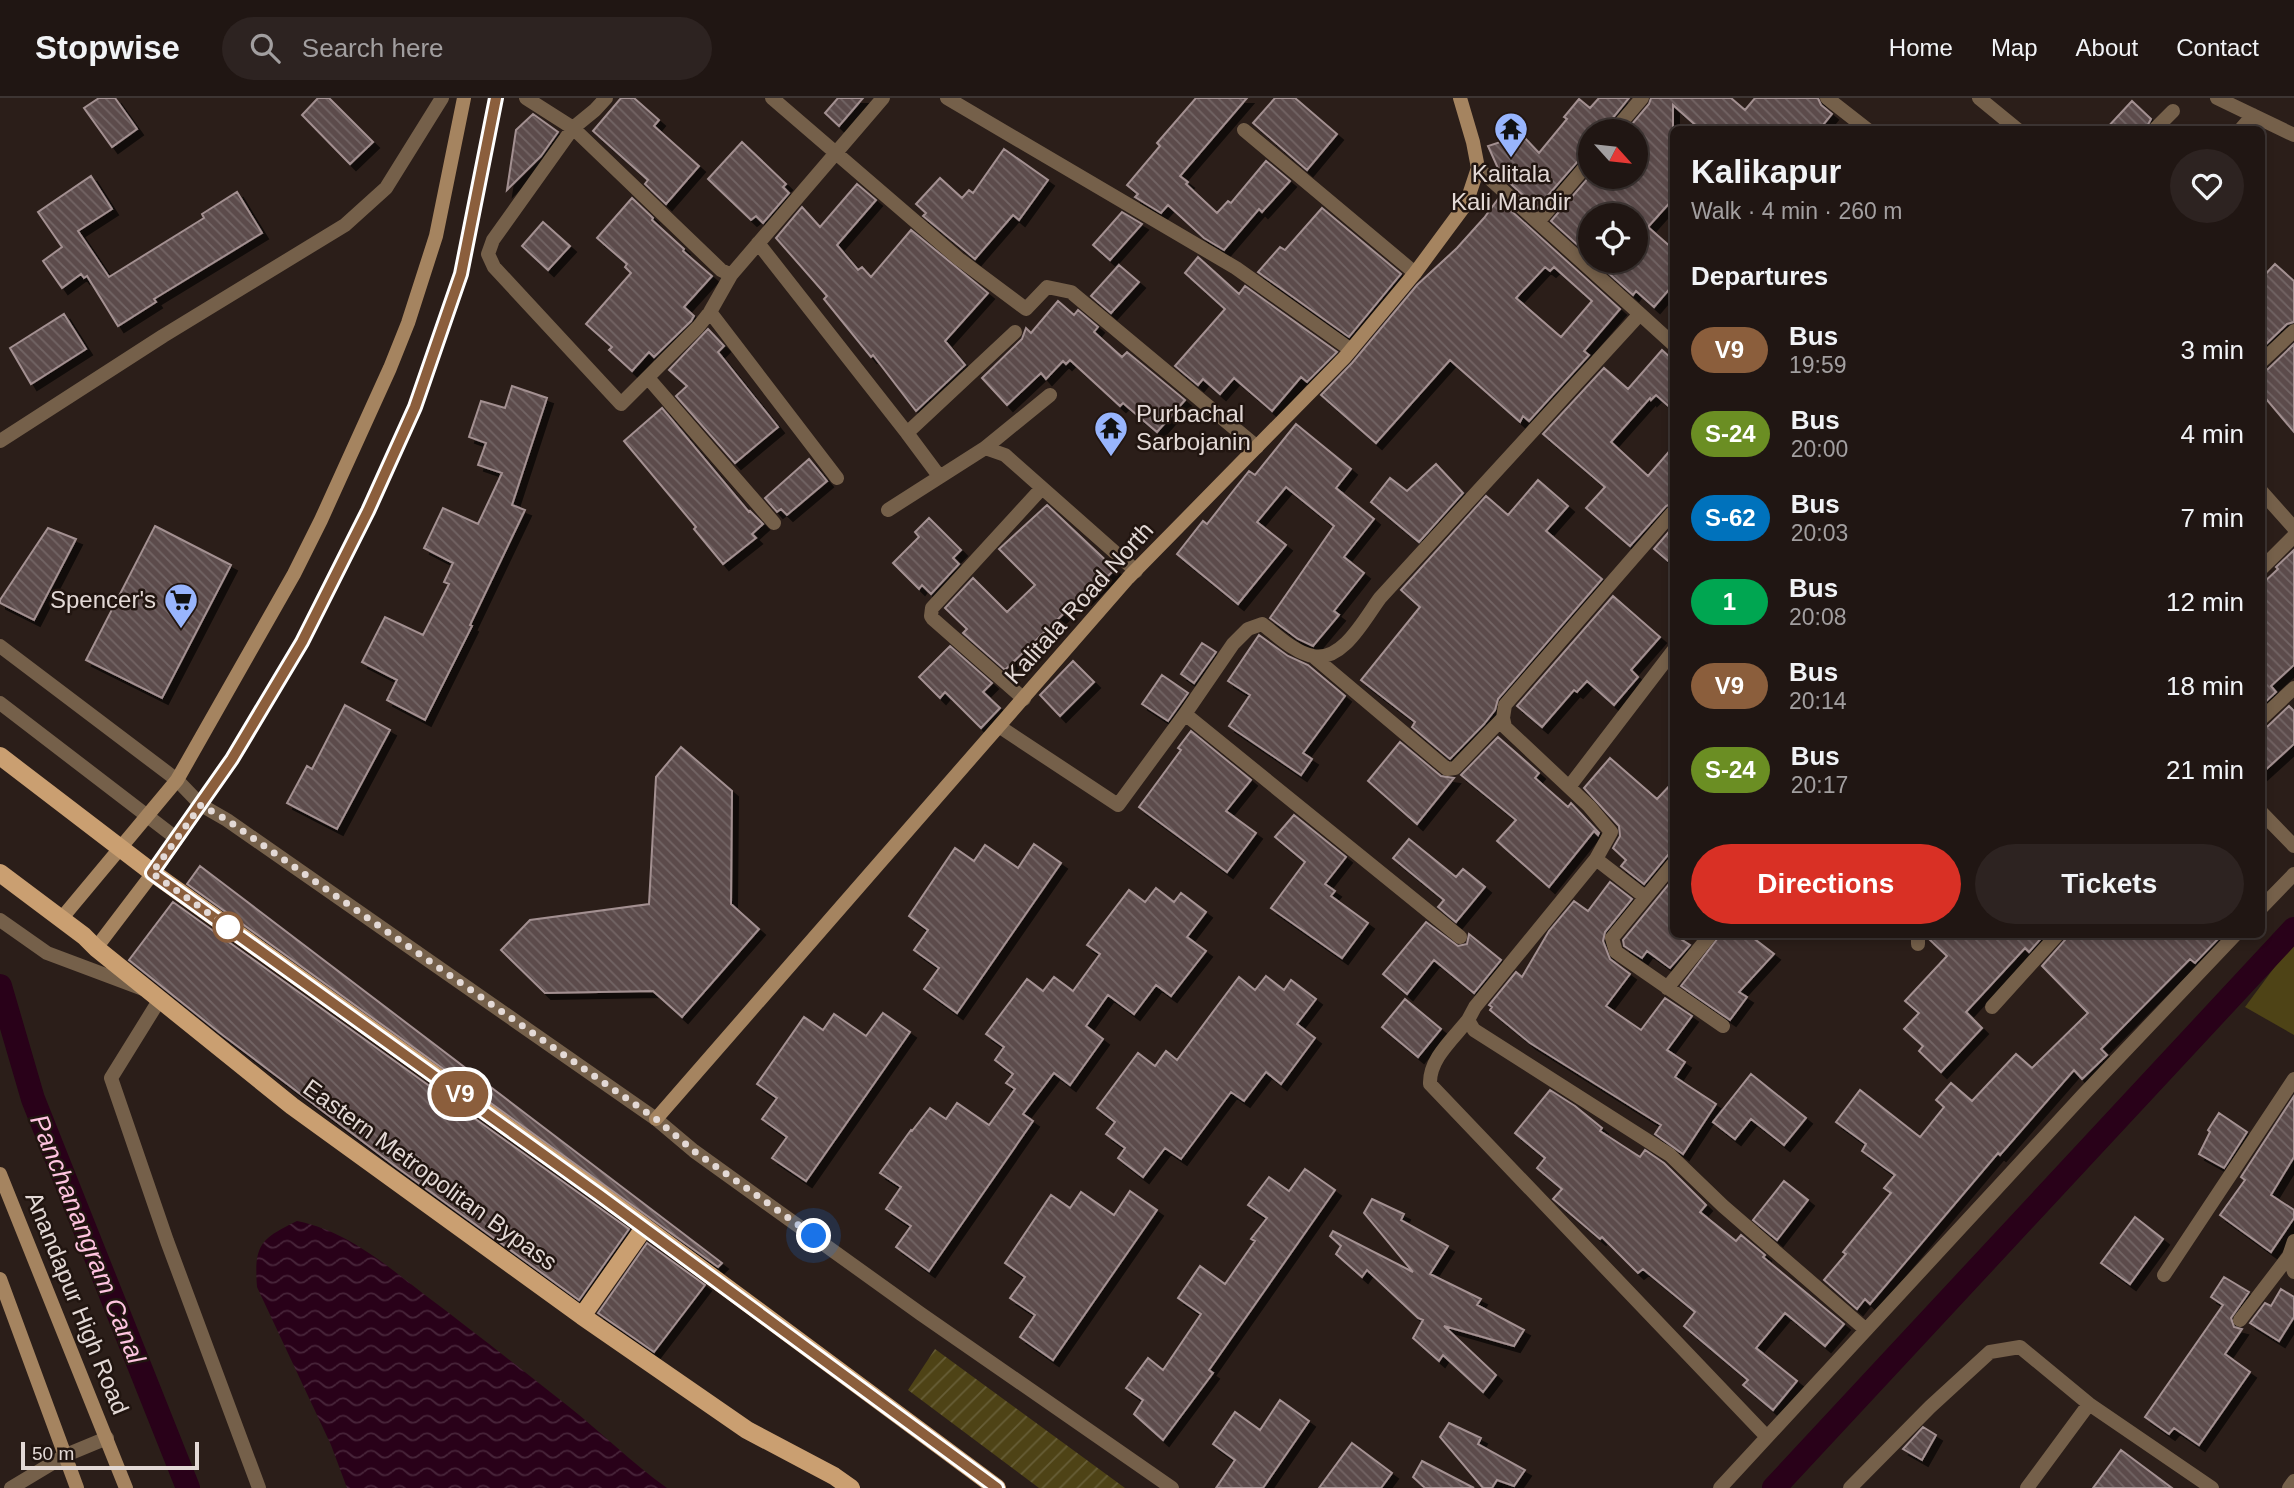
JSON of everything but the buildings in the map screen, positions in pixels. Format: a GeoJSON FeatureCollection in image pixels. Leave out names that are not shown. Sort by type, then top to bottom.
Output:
{"type":"FeatureCollection","features":[{"type":"Feature","properties":{"kind":"main road"},"geometry":{"type":"LineString","coordinates":[[61,919],[177,780],[294,574],[321,520],[390,369],[408,323],[436,236],[464,98]]}},
{"type":"Feature","properties":{"kind":"main road"},"geometry":{"type":"LineString","coordinates":[[96,948],[232,759],[302,642],[368,511],[415,407],[461,274],[496,98]]}},
{"type":"Feature","properties":{"kind":"main road"},"geometry":{"type":"LineString","coordinates":[[1460,98],[1478,168]]}},
{"type":"Feature","properties":{"kind":"main road","name":"Kalitala Road North"},"geometry":{"type":"LineString","coordinates":[[656,1119],[1136,571],[1351,349],[1415,273],[1466,204],[1478,168]]}},
{"type":"Feature","properties":{"kind":"main road"},"geometry":{"type":"LineString","coordinates":[[0,755],[152,873],[570,1173],[997,1488]]}},
{"type":"Feature","properties":{"kind":"main road","name":"Eastern Metropolitan Bypass"},"geometry":{"type":"LineString","coordinates":[[0,873],[85,936],[96,948],[292,1106],[582,1316],[747,1430],[834,1476],[851,1488]]}},
{"type":"Feature","properties":{"kind":"main road","name":"Anandapur High Road"},"geometry":{"type":"LineString","coordinates":[[0,1174],[126,1488]]}},
{"type":"Feature","properties":{"kind":"main road"},"geometry":{"type":"LineString","coordinates":[[582,1316],[644,1228]]}},
{"type":"Feature","properties":{"kind":"main road"},"geometry":{"type":"LineString","coordinates":[[0,1279],[77,1488]]}},
{"type":"Feature","properties":{"kind":"street"},"geometry":{"type":"LineString","coordinates":[[0,441],[174,329],[345,225],[386,188],[442,98]]}},
{"type":"Feature","properties":{"kind":"street"},"geometry":{"type":"LineString","coordinates":[[526,98],[572,128],[721,271],[731,275]]}},
{"type":"Feature","properties":{"kind":"street"},"geometry":{"type":"LineString","coordinates":[[606,98],[572,128],[493,240],[488,254],[494,267],[621,404],[649,379],[710,312],[731,275],[883,98]]}},
{"type":"Feature","properties":{"kind":"street"},"geometry":{"type":"LineString","coordinates":[[772,98],[958,259],[1026,309],[1047,287],[1071,292],[1257,447]]}},
{"type":"Feature","properties":{"kind":"street"},"geometry":{"type":"LineString","coordinates":[[947,98],[1237,268],[1351,349]]}},
{"type":"Feature","properties":{"kind":"street"},"geometry":{"type":"LineString","coordinates":[[1624,119],[1642,98]]}},
{"type":"Feature","properties":{"kind":"street"},"geometry":{"type":"LineString","coordinates":[[1827,98],[1863,126]]}},
{"type":"Feature","properties":{"kind":"street"},"geometry":{"type":"LineString","coordinates":[[1979,98],[2013,126]]}},
{"type":"Feature","properties":{"kind":"street"},"geometry":{"type":"LineString","coordinates":[[2217,98],[2294,135]]}},
{"type":"Feature","properties":{"kind":"street"},"geometry":{"type":"LineString","coordinates":[[2158,126],[2173,111]]}},
{"type":"Feature","properties":{"kind":"street"},"geometry":{"type":"LineString","coordinates":[[2244,126],[2253,116]]}},
{"type":"Feature","properties":{"kind":"street"},"geometry":{"type":"LineString","coordinates":[[1244,130],[1415,273]]}},
{"type":"Feature","properties":{"kind":"street"},"geometry":{"type":"LineString","coordinates":[[1478,168],[1670,341]]}},
{"type":"Feature","properties":{"kind":"street"},"geometry":{"type":"LineString","coordinates":[[1538,222],[1578,174]]}},
{"type":"Feature","properties":{"kind":"street"},"geometry":{"type":"LineString","coordinates":[[758,243],[939,476]]}},
{"type":"Feature","properties":{"kind":"street"},"geometry":{"type":"LineString","coordinates":[[710,312],[837,478]]}},
{"type":"Feature","properties":{"kind":"street"},"geometry":{"type":"LineString","coordinates":[[1314,657],[1331,655],[1344,646],[1380,598],[1640,314]]}},
{"type":"Feature","properties":{"kind":"street"},"geometry":{"type":"LineString","coordinates":[[907,433],[1015,331]]}},
{"type":"Feature","properties":{"kind":"street"},"geometry":{"type":"LineString","coordinates":[[2265,358],[2294,331]]}},
{"type":"Feature","properties":{"kind":"street"},"geometry":{"type":"LineString","coordinates":[[649,379],[774,523]]}},
{"type":"Feature","properties":{"kind":"street"},"geometry":{"type":"LineString","coordinates":[[888,510],[985,448],[1050,395]]}},
{"type":"Feature","properties":{"kind":"street"},"geometry":{"type":"LineString","coordinates":[[985,448],[1005,455],[1136,571]]}},
{"type":"Feature","properties":{"kind":"street"},"geometry":{"type":"LineString","coordinates":[[1024,699],[933,619],[930,612],[1042,488]]}},
{"type":"Feature","properties":{"kind":"street"},"geometry":{"type":"LineString","coordinates":[[2265,495],[2294,528]]}},
{"type":"Feature","properties":{"kind":"street"},"geometry":{"type":"LineString","coordinates":[[1670,515],[1505,705],[1505,727],[1569,787],[1611,832],[1596,859],[1475,1007],[1468,1020],[1435,1061],[1430,1074],[1430,1084],[1767,1437]]}},
{"type":"Feature","properties":{"kind":"street"},"geometry":{"type":"LineString","coordinates":[[2265,565],[2294,536]]}},
{"type":"Feature","properties":{"kind":"street"},"geometry":{"type":"LineString","coordinates":[[1000,727],[1118,805],[1233,644],[1248,629],[1262,624],[1300,651],[1314,657],[1447,769],[1455,768],[1503,718]]}},
{"type":"Feature","properties":{"kind":"street"},"geometry":{"type":"LineString","coordinates":[[0,646],[177,780],[201,805],[227,820],[656,1119],[694,1151],[1172,1488]]}},
{"type":"Feature","properties":{"kind":"street"},"geometry":{"type":"LineString","coordinates":[[1569,787],[1670,656]]}},
{"type":"Feature","properties":{"kind":"street"},"geometry":{"type":"LineString","coordinates":[[2265,715],[2294,688]]}},
{"type":"Feature","properties":{"kind":"street"},"geometry":{"type":"LineString","coordinates":[[0,703],[176,838]]}},
{"type":"Feature","properties":{"kind":"street"},"geometry":{"type":"LineString","coordinates":[[1185,714],[1461,937]]}},
{"type":"Feature","properties":{"kind":"street"},"geometry":{"type":"LineString","coordinates":[[2265,817],[2294,846]]}},
{"type":"Feature","properties":{"kind":"street"},"geometry":{"type":"LineString","coordinates":[[1596,859],[1645,897]]}},
{"type":"Feature","properties":{"kind":"street"},"geometry":{"type":"LineString","coordinates":[[1670,868],[1612,938],[1616,952],[1723,1026]]}},
{"type":"Feature","properties":{"kind":"street"},"geometry":{"type":"LineString","coordinates":[[2265,904],[2294,874]]}},
{"type":"Feature","properties":{"kind":"street"},"geometry":{"type":"LineString","coordinates":[[0,920],[47,953],[155,995],[111,1078],[154,1204],[259,1488]]}},
{"type":"Feature","properties":{"kind":"street"},"geometry":{"type":"LineString","coordinates":[[1667,988],[1708,938]]}},
{"type":"Feature","properties":{"kind":"street"},"geometry":{"type":"LineString","coordinates":[[1992,1007],[2054,938]]}},
{"type":"Feature","properties":{"kind":"street"},"geometry":{"type":"LineString","coordinates":[[1720,1488],[1865,1329],[2232,938]]}},
{"type":"Feature","properties":{"kind":"street"},"geometry":{"type":"LineString","coordinates":[[1468,1020],[1474,1030],[1670,1155],[1723,1206],[1865,1329]]}},
{"type":"Feature","properties":{"kind":"street"},"geometry":{"type":"LineString","coordinates":[[2164,1275],[2294,1079]]}},
{"type":"Feature","properties":{"kind":"street"},"geometry":{"type":"LineString","coordinates":[[2241,1320],[2289,1256],[2294,1241]]}},
{"type":"Feature","properties":{"kind":"street"},"geometry":{"type":"LineString","coordinates":[[2289,1256],[2294,1272]]}},
{"type":"Feature","properties":{"kind":"street"},"geometry":{"type":"LineString","coordinates":[[1850,1488],[1930,1407],[1990,1352],[2020,1347],[2089,1404],[2212,1488]]}},
{"type":"Feature","properties":{"kind":"street"},"geometry":{"type":"LineString","coordinates":[[2027,1488],[2089,1404]]}},
{"type":"Feature","properties":{"kind":"street"},"geometry":{"type":"LineString","coordinates":[[11,1488],[66,1455],[107,1438]]}},
{"type":"Feature","properties":{"kind":"street"},"geometry":{"type":"LineString","coordinates":[[2289,1488],[2294,1481]]}},
{"type":"Feature","properties":{"kind":"shaded area"},"geometry":{"type":"Polygon","coordinates":[[[2294,941],[2294,1035],[2245,1007],[2294,941]]]}},
{"type":"Feature","properties":{"kind":"shaded area"},"geometry":{"type":"Polygon","coordinates":[[[935,1349],[1125,1488],[1039,1488],[908,1390],[935,1349]]]}},
{"type":"Feature","properties":{"kind":"water"},"geometry":{"type":"Polygon","coordinates":[[[297,1221],[333,1233],[381,1261],[568,1406],[667,1488],[347,1488],[331,1445],[257,1287],[257,1261],[262,1245],[275,1233],[297,1221]]]}},
{"type":"Feature","properties":{"kind":"waterway"},"geometry":{"type":"LineString","coordinates":[[1774,1488],[2294,929]]}},
{"type":"Feature","properties":{"kind":"waterway","name":"Panchanangram Canal"},"geometry":{"type":"LineString","coordinates":[[0,986],[33,1099],[188,1488]]}},
{"type":"Feature","properties":{"kind":"bus line","name":"V9"},"geometry":{"type":"LineString","coordinates":[[496,98],[461,274],[415,407],[368,511],[302,642],[232,759],[152,873],[598,1194],[997,1488]]}},
{"type":"Feature","properties":{"kind":"place","name":"Kalitala Kali Mandir"},"geometry":{"type":"Point","coordinates":[1511,159]}},
{"type":"Feature","properties":{"kind":"place","name":"Purbachal Sarbojanin"},"geometry":{"type":"Point","coordinates":[1111,458]}},
{"type":"Feature","properties":{"kind":"place","name":"Spencer's"},"geometry":{"type":"Point","coordinates":[181,630]}},
{"type":"Feature","properties":{"kind":"route"},"geometry":{"type":"LineString","coordinates":[[228,927],[152,873],[201,805],[227,820],[656,1119],[694,1151],[814,1236]]}}]}
